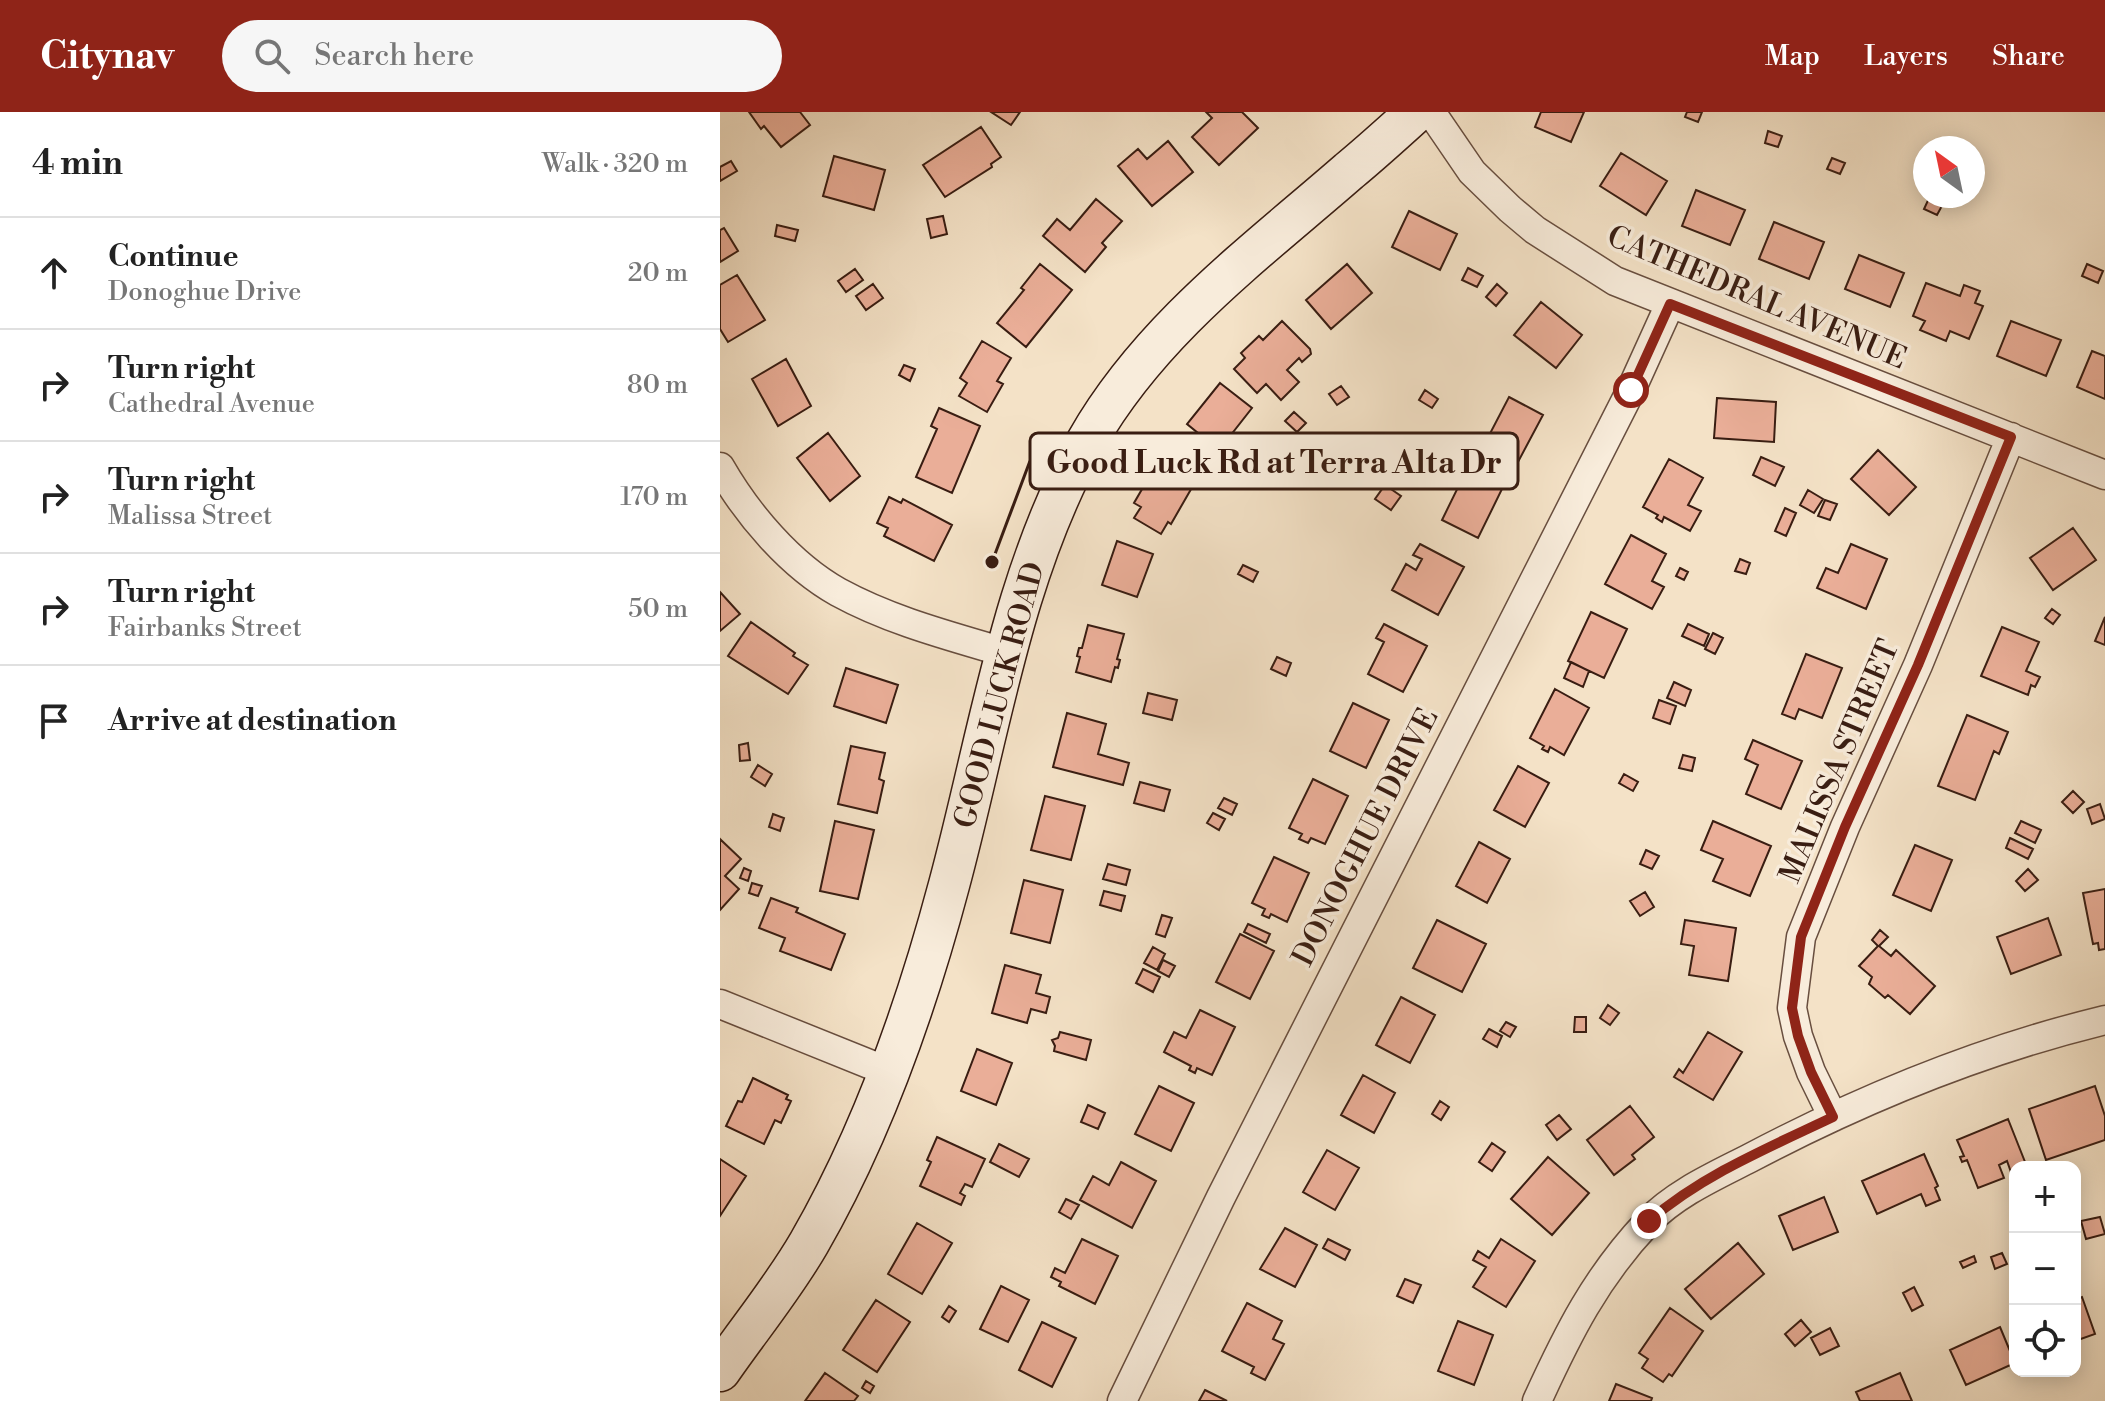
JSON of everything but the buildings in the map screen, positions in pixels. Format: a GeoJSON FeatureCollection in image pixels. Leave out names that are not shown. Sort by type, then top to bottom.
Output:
{"type":"FeatureCollection","features":[{"type":"Feature","properties":{"kind":"main road","name":"GOOD LUCK ROAD"},"geometry":{"type":"LineString","coordinates":[[720,1371],[807,1246],[847,1173],[889,1072],[949,888],[1007,653],[1043,532],[1088,439],[1118,393],[1154,349],[1206,296],[1416,112]]}},
{"type":"Feature","properties":{"kind":"street","name":"CATHEDRAL AVENUE"},"geometry":{"type":"LineString","coordinates":[[1431,112],[1472,172],[1535,230],[1615,281],[2105,475]]}},
{"type":"Feature","properties":{"kind":"street","name":"DONOGHUE DRIVE"},"geometry":{"type":"LineString","coordinates":[[1122,1401],[1221,1197],[1631,390],[1670,304]]}},
{"type":"Feature","properties":{"kind":"street","name":"MALISSA STREET"},"geometry":{"type":"LineString","coordinates":[[1833,1117],[1807,1060],[1792,1008],[1801,937],[1845,827],[1918,665],[2011,437]]}},
{"type":"Feature","properties":{"kind":"street"},"geometry":{"type":"LineString","coordinates":[[720,467],[761,523],[787,551],[837,591],[916,625],[1007,653]]}},
{"type":"Feature","properties":{"kind":"street"},"geometry":{"type":"LineString","coordinates":[[720,1004],[889,1072]]}},
{"type":"Feature","properties":{"kind":"street"},"geometry":{"type":"LineString","coordinates":[[1537,1401],[1564,1341],[1596,1284],[1649,1221],[1672,1201],[1833,1117],[1979,1057],[2052,1033],[2105,1020]]}},
{"type":"Feature","properties":{"kind":"place","name":"Good Luck Rd at Terra Alta Dr"},"geometry":{"type":"Point","coordinates":[992,562]}},
{"type":"Feature","properties":{"kind":"route"},"geometry":{"type":"LineString","coordinates":[[1631,390],[1670,304],[2011,437],[1918,665],[1845,827],[1801,937],[1792,1008],[1811,1072],[1833,1117],[1704,1182],[1672,1201],[1649,1221]]}}]}
